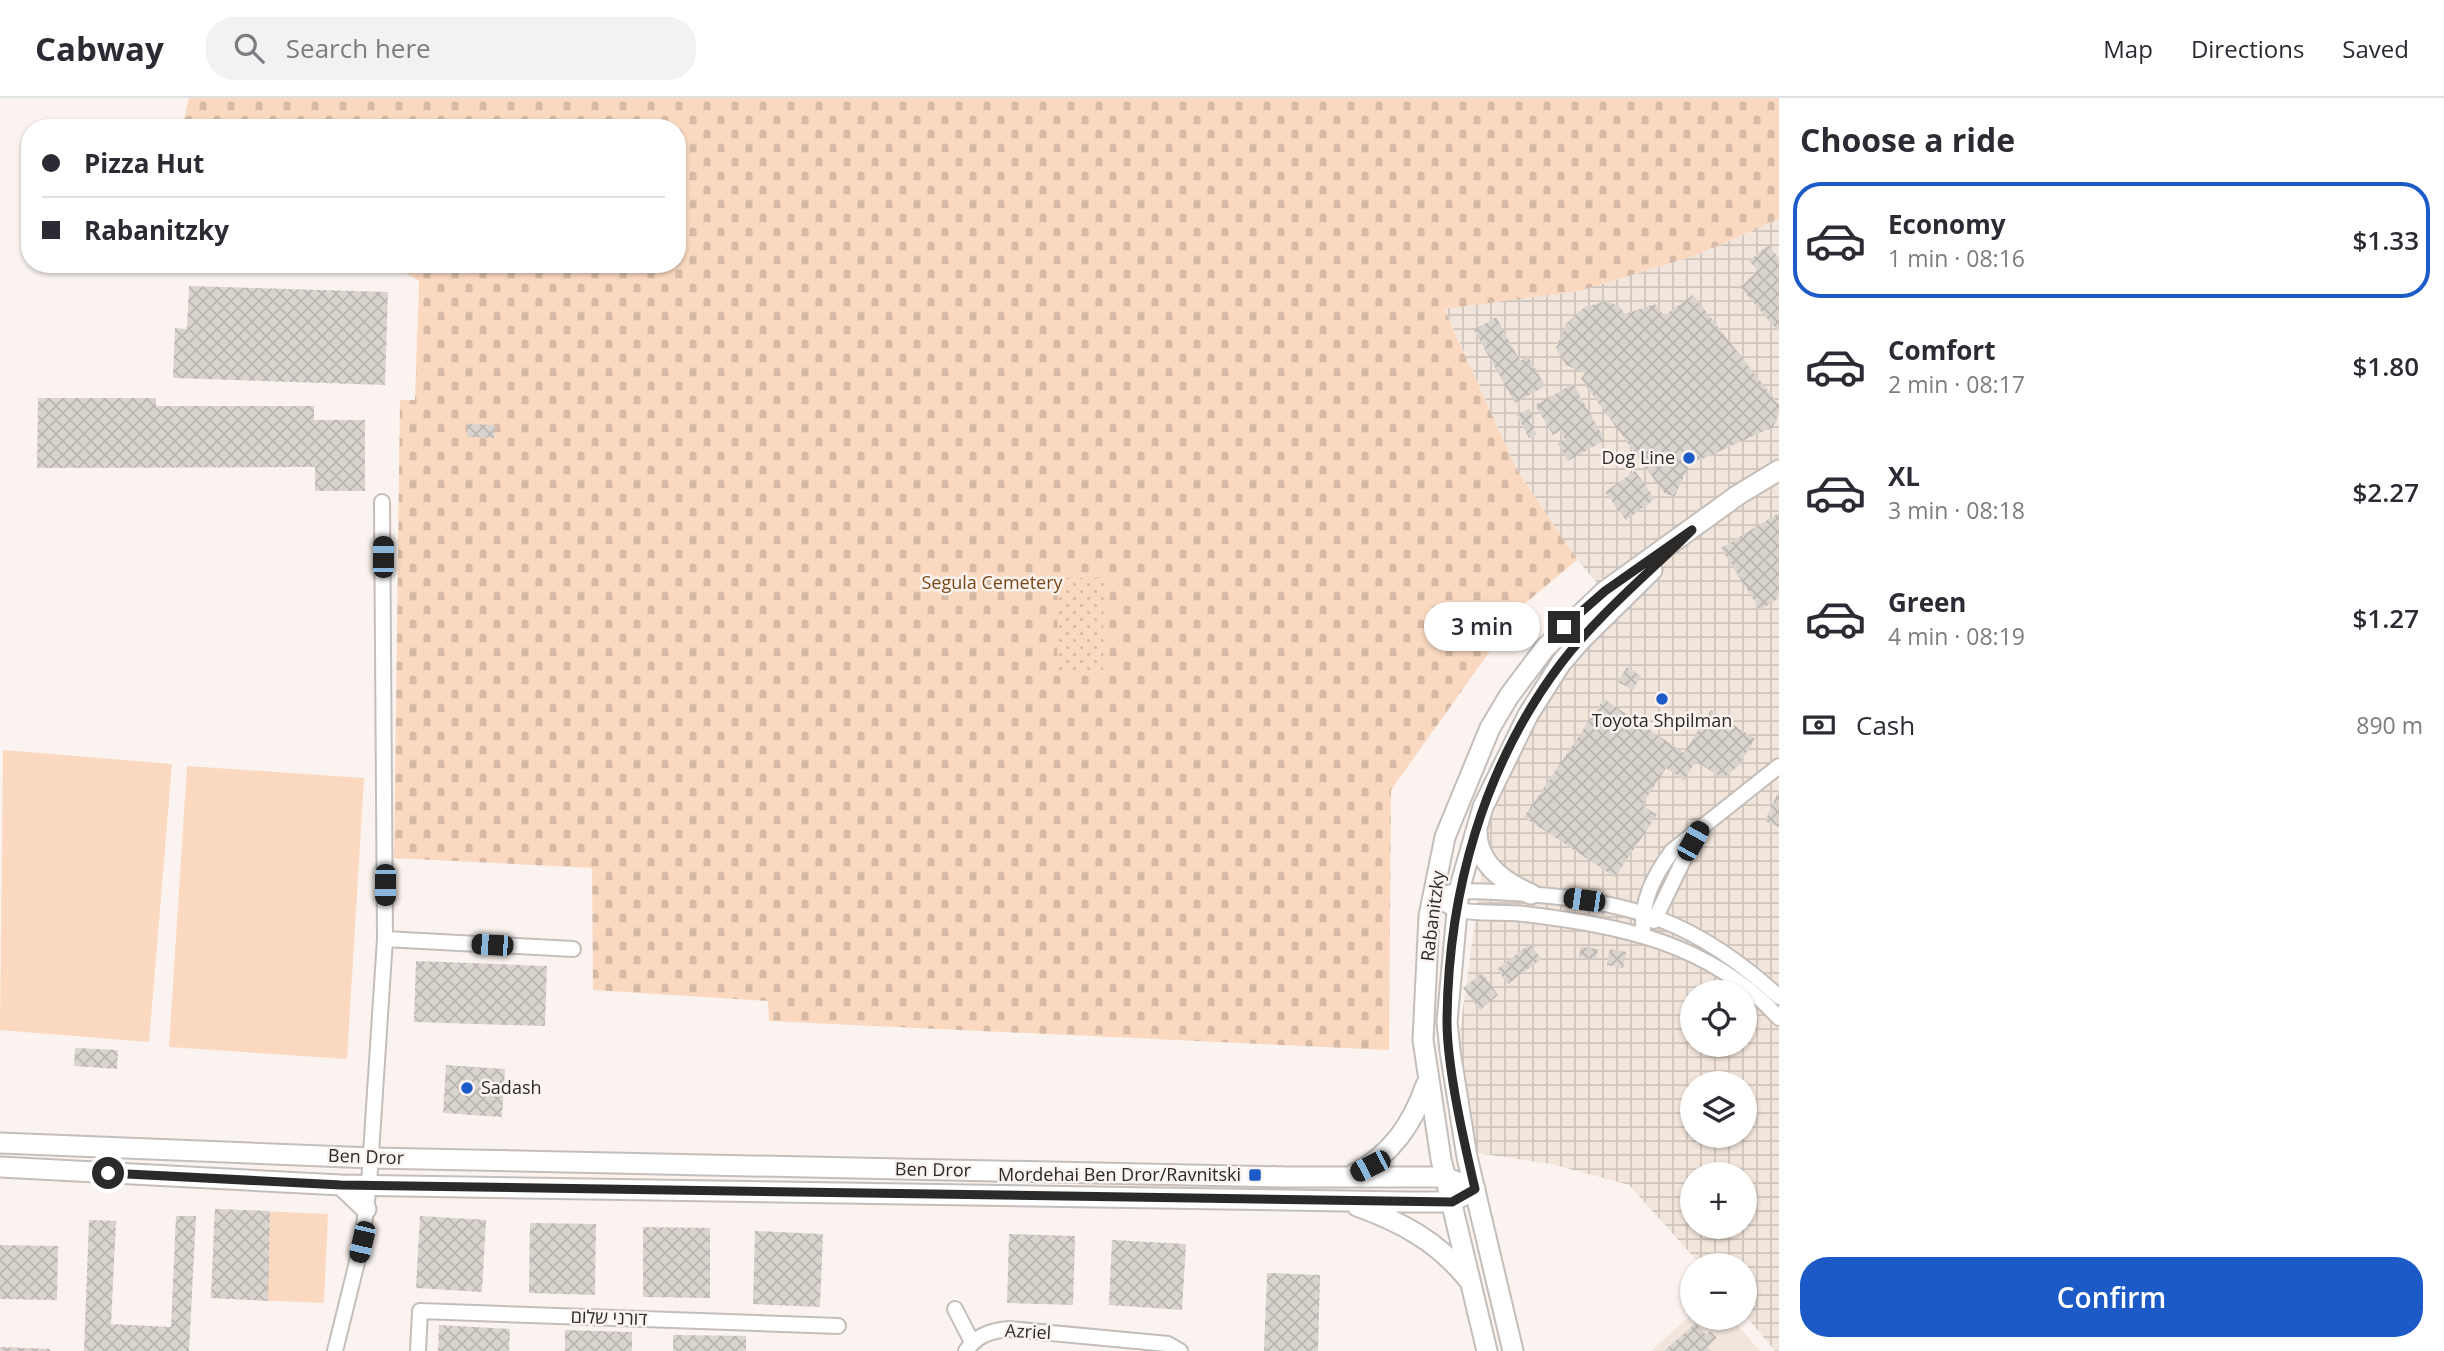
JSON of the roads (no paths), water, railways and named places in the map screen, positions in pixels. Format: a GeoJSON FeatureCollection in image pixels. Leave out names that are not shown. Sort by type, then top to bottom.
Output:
{"type":"FeatureCollection","features":[{"type":"Feature","properties":{"kind":"street","name":"Rabanitzky"},"geometry":{"type":"LineString","coordinates":[[1488,1351],[1445,1177],[1423,1020],[1431,896],[1445,837],[1490,728],[1509,696],[1564,627],[1605,591],[1738,495],[1779,470]]}},
{"type":"Feature","properties":{"kind":"street"},"geometry":{"type":"LineString","coordinates":[[335,1351],[362,1242],[372,1158],[385,939],[382,502]]}},
{"type":"Feature","properties":{"kind":"street","name":"Rabanitzky"},"geometry":{"type":"LineString","coordinates":[[1513,1351],[1467,1157],[1447,1023],[1457,899],[1477,823],[1506,755],[1561,663],[1692,530]]}},
{"type":"Feature","properties":{"kind":"street"},"geometry":{"type":"LineString","coordinates":[[1643,934],[1641,910],[1659,868],[1672,851],[1779,766]]}},
{"type":"Feature","properties":{"kind":"street"},"geometry":{"type":"LineString","coordinates":[[1477,823],[1479,846],[1490,868],[1503,879],[1531,894]]}},
{"type":"Feature","properties":{"kind":"street"},"geometry":{"type":"LineString","coordinates":[[1643,934],[1658,917],[1701,826]]}},
{"type":"Feature","properties":{"kind":"street"},"geometry":{"type":"LineString","coordinates":[[1457,899],[1531,894],[1641,910],[1685,929],[1742,963],[1779,997]]}},
{"type":"Feature","properties":{"kind":"street"},"geometry":{"type":"LineString","coordinates":[[1431,896],[1643,934],[1684,949],[1731,976],[1779,1018]]}},
{"type":"Feature","properties":{"kind":"street"},"geometry":{"type":"LineString","coordinates":[[385,939],[573,950]]}},
{"type":"Feature","properties":{"kind":"street"},"geometry":{"type":"LineString","coordinates":[[1350,1177],[1370,1166],[1402,1136],[1416,1115],[1429,1077]]}},
{"type":"Feature","properties":{"kind":"street","name":"Ben Dror"},"geometry":{"type":"LineString","coordinates":[[0,1143],[372,1158],[1445,1177],[1475,1189]]}},
{"type":"Feature","properties":{"kind":"street","name":"Ben Dror"},"geometry":{"type":"LineString","coordinates":[[0,1167],[341,1185],[1452,1202]]}},
{"type":"Feature","properties":{"kind":"street"},"geometry":{"type":"LineString","coordinates":[[341,1185],[366,1209]]}},
{"type":"Feature","properties":{"kind":"street"},"geometry":{"type":"LineString","coordinates":[[1452,1202],[1475,1189]]}},
{"type":"Feature","properties":{"kind":"street"},"geometry":{"type":"LineString","coordinates":[[1343,1200],[1385,1216],[1435,1244],[1471,1283]]}},
{"type":"Feature","properties":{"kind":"street"},"geometry":{"type":"LineString","coordinates":[[955,1308],[969,1347]]}},
{"type":"Feature","properties":{"kind":"street","name":"דורני שלום"},"geometry":{"type":"LineString","coordinates":[[418,1351],[420,1311],[838,1326]]}},
{"type":"Feature","properties":{"kind":"street","name":"Azriel"},"geometry":{"type":"LineString","coordinates":[[969,1347],[989,1331],[1009,1329],[1168,1344],[1180,1351]]}},
{"type":"Feature","properties":{"kind":"place","name":"Dog Line"},"geometry":{"type":"Point","coordinates":[1689,458]}},
{"type":"Feature","properties":{"kind":"place","name":"Toyota Shpilman"},"geometry":{"type":"Point","coordinates":[1662,699]}},
{"type":"Feature","properties":{"kind":"place","name":"Sadash"},"geometry":{"type":"Point","coordinates":[467,1088]}},
{"type":"Feature","properties":{"kind":"place","name":"Mordehai Ben Dror/Ravnitski"},"geometry":{"type":"Point","coordinates":[1255,1175]}},
{"type":"Feature","properties":{"kind":"park label","name":"Segula Cemetery"},"geometry":{"type":"Point","coordinates":[992,583]}}]}
